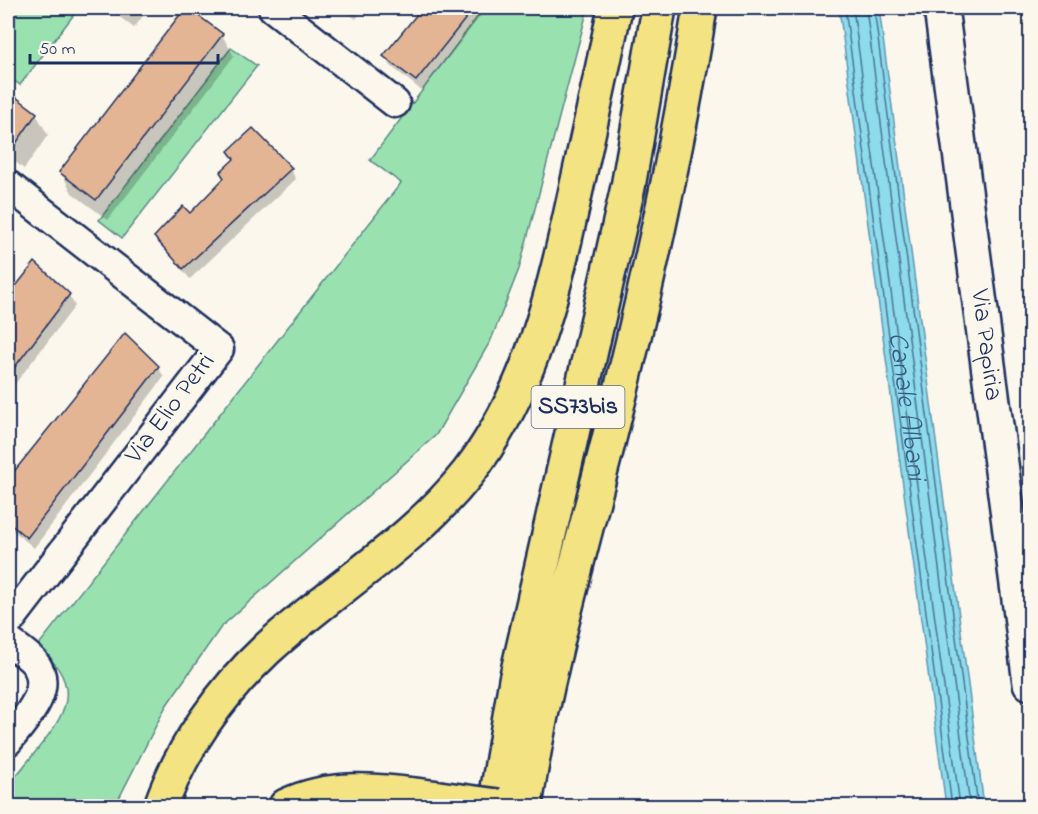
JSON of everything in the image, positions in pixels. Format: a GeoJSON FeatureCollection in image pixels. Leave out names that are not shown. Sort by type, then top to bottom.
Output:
{"type":"FeatureCollection","features":[{"type":"Feature","properties":{"kind":"main road"},"geometry":{"type":"LineString","coordinates":[[161,807],[194,740],[235,683],[277,640],[375,562],[423,520],[466,474],[503,419],[529,365],[551,296],[615,8]]}},
{"type":"Feature","properties":{"kind":"main road","name":"SS73bis"},"geometry":{"type":"LineString","coordinates":[[496,807],[518,670],[628,187],[659,8]]}},
{"type":"Feature","properties":{"kind":"main road","name":"SS73bis"},"geometry":{"type":"LineString","coordinates":[[525,807],[546,687],[608,442],[659,221],[680,123],[700,8]]}},
{"type":"Feature","properties":{"kind":"main road","name":"Via Papiria"},"geometry":{"type":"LineString","coordinates":[[941,8],[1030,683]]}},
{"type":"Feature","properties":{"kind":"main road"},"geometry":{"type":"LineString","coordinates":[[286,807],[317,795],[343,790],[439,798],[496,807]]}},
{"type":"Feature","properties":{"kind":"street"},"geometry":{"type":"LineString","coordinates":[[273,8],[395,103]]}},
{"type":"Feature","properties":{"kind":"street","name":"Via Elio Petri"},"geometry":{"type":"LineString","coordinates":[[8,623],[219,349],[12,197]]}},
{"type":"Feature","properties":{"kind":"street"},"geometry":{"type":"LineString","coordinates":[[8,641],[35,662],[42,683],[35,705],[8,741]]}},
{"type":"Feature","properties":{"kind":"green space"},"geometry":{"type":"Polygon","coordinates":[[[8,8],[79,8],[20,85],[8,76],[8,8]]]}},
{"type":"Feature","properties":{"kind":"green space"},"geometry":{"type":"Polygon","coordinates":[[[484,8],[588,8],[519,269],[491,340],[436,435],[221,627],[166,706],[115,806],[8,806],[9,785],[58,721],[64,707],[66,693],[63,678],[54,663],[37,647],[401,183],[370,160],[484,8]]]}},
{"type":"Feature","properties":{"kind":"green space"},"geometry":{"type":"Polygon","coordinates":[[[231,48],[257,66],[122,238],[99,220],[231,48]]]}},
{"type":"Feature","properties":{"kind":"water","name":"Canale Albani"},"geometry":{"type":"Polygon","coordinates":[[[839,8],[879,8],[984,806],[946,806],[839,8]]]}},
{"type":"Feature","properties":{"kind":"building"},"geometry":{"type":"Polygon","coordinates":[[[185,8],[223,34],[96,200],[59,172],[185,8]]]}},
{"type":"Feature","properties":{"kind":"building"},"geometry":{"type":"Polygon","coordinates":[[[422,8],[474,8],[416,81],[383,56],[422,8]]]}},
{"type":"Feature","properties":{"kind":"building"},"geometry":{"type":"Polygon","coordinates":[[[8,91],[37,113],[8,155],[8,91]]]}},
{"type":"Feature","properties":{"kind":"building"},"geometry":{"type":"Polygon","coordinates":[[[253,128],[292,168],[183,269],[154,237],[183,206],[190,213],[224,178],[220,172],[234,159],[228,151],[253,128]]]}},
{"type":"Feature","properties":{"kind":"building"},"geometry":{"type":"Polygon","coordinates":[[[35,262],[70,294],[8,376],[8,296],[35,262]]]}},
{"type":"Feature","properties":{"kind":"building"},"geometry":{"type":"Polygon","coordinates":[[[125,333],[159,366],[27,538],[8,522],[8,479],[125,333]]]}}]}
